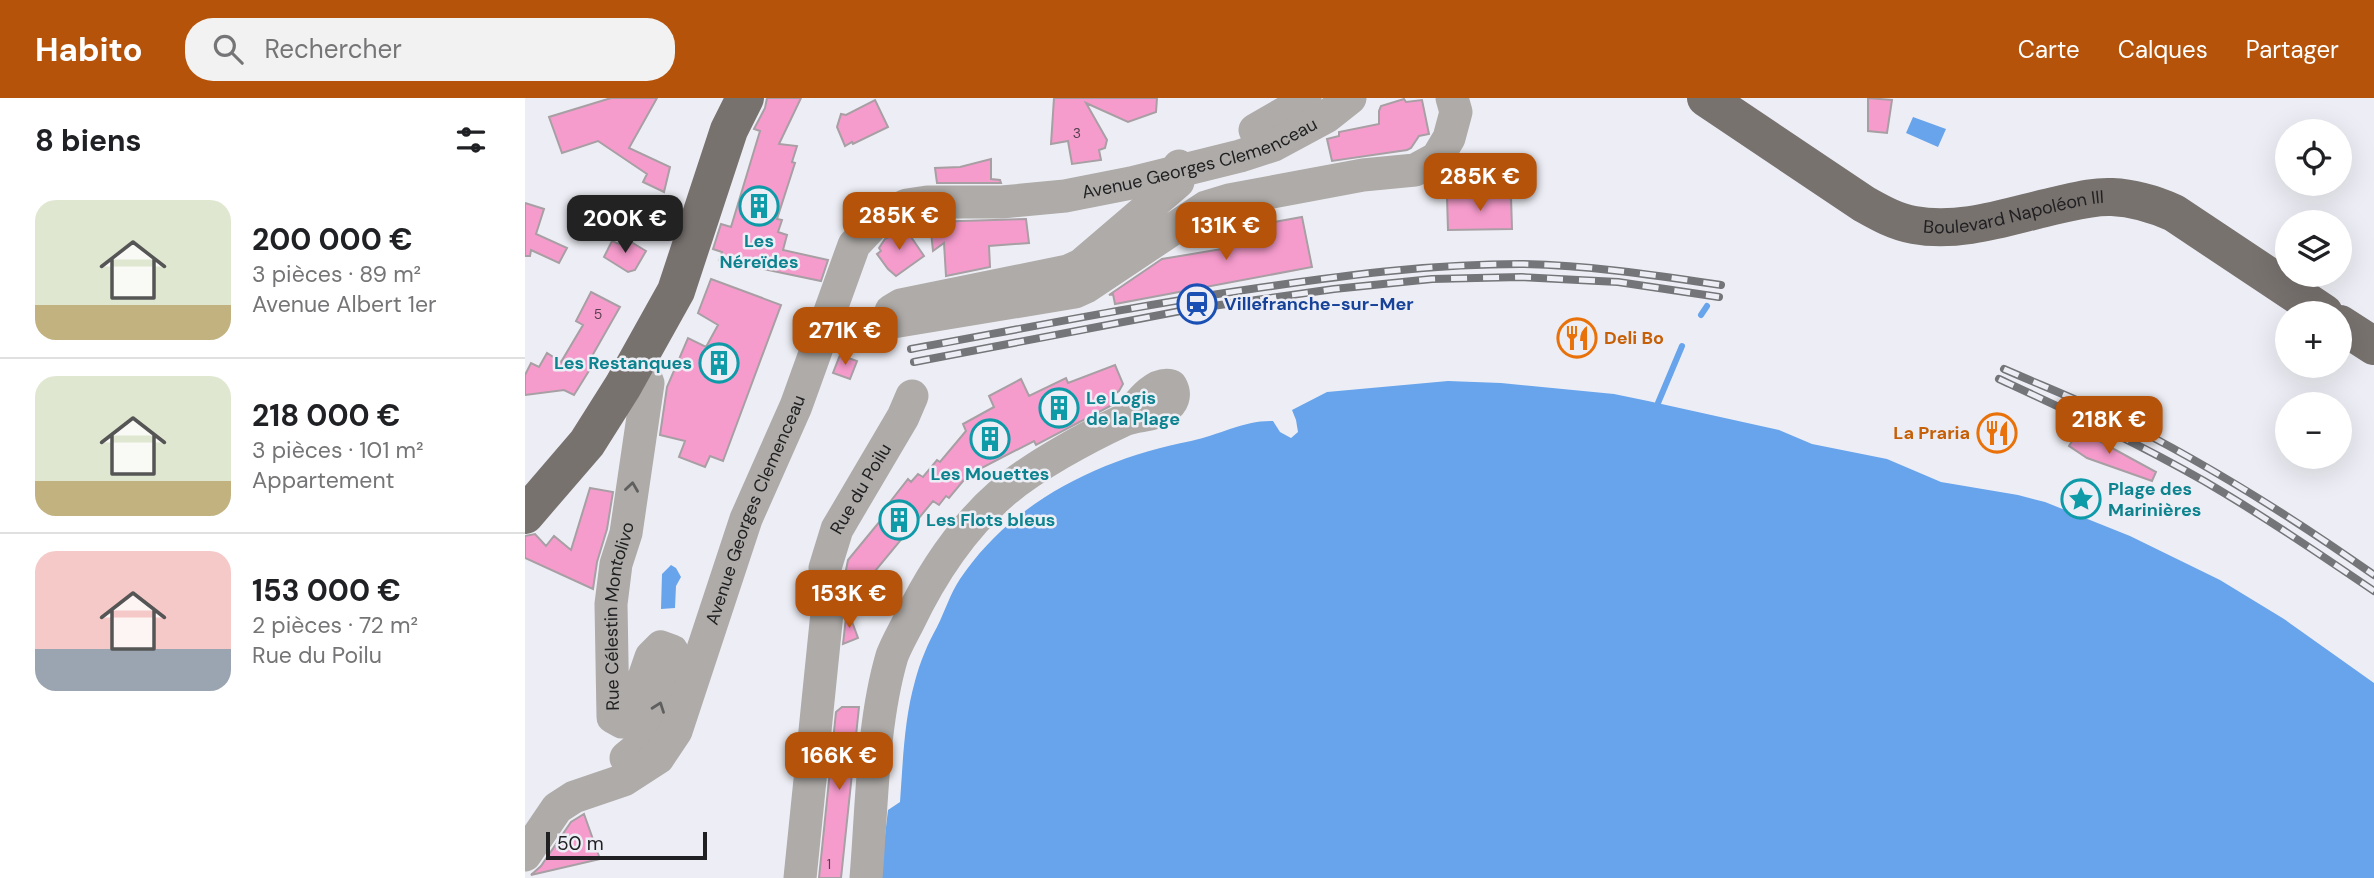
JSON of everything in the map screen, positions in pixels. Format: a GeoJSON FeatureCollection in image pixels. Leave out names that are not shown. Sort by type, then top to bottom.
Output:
{"type":"FeatureCollection","features":[{"type":"Feature","properties":{"kind":"main road"},"geometry":{"type":"LineString","coordinates":[[525,515],[587,443],[676,291],[729,130],[745,98]]}},
{"type":"Feature","properties":{"kind":"main road","name":"Boulevard Napoléon III"},"geometry":{"type":"LineString","coordinates":[[1706,98],[1864,204],[1889,217],[1914,225],[1945,227],[1981,223],[2087,198],[2111,197],[2144,202],[2174,213],[2306,301]]}},
{"type":"Feature","properties":{"kind":"main road"},"geometry":{"type":"LineString","coordinates":[[2352,332],[2374,346]]}},
{"type":"Feature","properties":{"kind":"street"},"geometry":{"type":"LineString","coordinates":[[1305,98],[1302,103],[1258,129],[1190,150],[1179,158],[1178,182],[1081,265],[1055,275],[901,305],[891,311],[893,322],[1075,292],[1206,207],[1229,200],[1363,174],[1415,170],[1437,158],[1449,138],[1456,113],[1452,98]]}},
{"type":"Feature","properties":{"kind":"street","name":"Avenue Georges Clemenceau"},"geometry":{"type":"LineString","coordinates":[[525,855],[557,807],[574,797],[624,780],[658,758],[676,731],[746,519],[796,407],[854,245],[879,218],[907,205],[927,202],[1002,202],[1065,196],[1178,171],[1275,145],[1326,117],[1350,98]]}},
{"type":"Feature","properties":{"kind":"street","name":"Rue Célestin Montolivo"},"geometry":{"type":"LineString","coordinates":[[589,791],[589,780],[625,759],[643,743],[654,722],[673,662],[672,650],[660,647],[652,657],[630,718],[622,722],[613,717],[611,604],[616,564],[626,534],[648,383],[638,360]]}},
{"type":"Feature","properties":{"kind":"street","name":"Rue du Poilu"},"geometry":{"type":"LineString","coordinates":[[800,878],[828,603],[825,568],[837,528],[903,417],[912,397]]}},
{"type":"Feature","properties":{"kind":"street"},"geometry":{"type":"LineString","coordinates":[[866,878],[883,695],[893,654],[913,611],[936,571],[985,509],[1017,480],[1126,419]]}},
{"type":"Feature","properties":{"kind":"water"},"geometry":{"type":"Polygon","coordinates":[[[1913,117],[1946,129],[1938,147],[1906,133],[1913,117]]]}},
{"type":"Feature","properties":{"kind":"water"},"geometry":{"type":"Polygon","coordinates":[[[1448,381],[1501,383],[1614,394],[1779,430],[1812,444],[1887,459],[1941,482],[2045,502],[2130,536],[2220,580],[2284,619],[2374,683],[2374,878],[880,878],[888,810],[900,802],[908,711],[927,646],[960,579],[981,551],[1006,527],[1062,487],[1125,459],[1263,421],[1273,421],[1280,432],[1291,438],[1298,432],[1292,410],[1327,392],[1448,381]]]}},
{"type":"Feature","properties":{"kind":"water"},"geometry":{"type":"Polygon","coordinates":[[[671,565],[681,577],[676,586],[675,608],[661,609],[662,574],[671,565]]]}},
{"type":"Feature","properties":{"kind":"building"},"geometry":{"type":"Polygon","coordinates":[[[611,98],[657,98],[629,148],[670,167],[664,192],[643,182],[647,174],[598,141],[562,153],[549,117],[611,98]]]}},
{"type":"Feature","properties":{"kind":"building"},"geometry":{"type":"Polygon","coordinates":[[[767,98],[801,98],[779,144],[797,146],[792,162],[795,163],[777,219],[782,220],[778,232],[787,235],[783,250],[828,260],[821,281],[719,260],[722,252],[713,249],[721,224],[731,227],[760,131],[754,129],[767,98]]]}},
{"type":"Feature","properties":{"kind":"building"},"geometry":{"type":"Polygon","coordinates":[[[1054,98],[1157,98],[1156,112],[1128,122],[1086,103],[1107,140],[1105,148],[1099,150],[1101,160],[1072,164],[1068,141],[1051,144],[1054,98]]]}},
{"type":"Feature","properties":{"kind":"building"},"geometry":{"type":"Polygon","coordinates":[[[1868,98],[1892,100],[1887,133],[1868,131],[1868,98]]]}},
{"type":"Feature","properties":{"kind":"building"},"geometry":{"type":"Polygon","coordinates":[[[1404,99],[1406,102],[1422,100],[1429,134],[1419,136],[1407,150],[1332,161],[1327,139],[1339,136],[1339,132],[1379,124],[1381,106],[1404,99]]]}},
{"type":"Feature","properties":{"kind":"building"},"geometry":{"type":"Polygon","coordinates":[[[875,100],[888,127],[845,146],[837,127],[841,114],[846,115],[875,100]]]}},
{"type":"Feature","properties":{"kind":"building"},"geometry":{"type":"Polygon","coordinates":[[[991,159],[991,179],[1000,180],[1001,183],[937,183],[935,168],[960,167],[991,159]]]}},
{"type":"Feature","properties":{"kind":"building"},"geometry":{"type":"Polygon","coordinates":[[[1511,196],[1512,229],[1448,230],[1447,197],[1511,196]]]}},
{"type":"Feature","properties":{"kind":"building"},"geometry":{"type":"Polygon","coordinates":[[[525,203],[544,209],[536,234],[567,248],[559,263],[531,250],[530,256],[525,256],[525,203]]]}},
{"type":"Feature","properties":{"kind":"building"},"geometry":{"type":"Polygon","coordinates":[[[1302,217],[1312,267],[1115,304],[1113,294],[1109,295],[1162,259],[1228,248],[1237,244],[1234,229],[1302,217]]]}},
{"type":"Feature","properties":{"kind":"building"},"geometry":{"type":"Polygon","coordinates":[[[1026,219],[1029,243],[989,246],[990,267],[946,276],[944,243],[933,251],[930,222],[1026,219]]]}},
{"type":"Feature","properties":{"kind":"building"},"geometry":{"type":"Polygon","coordinates":[[[905,228],[924,256],[896,276],[877,254],[881,251],[879,248],[885,239],[905,228]]]}},
{"type":"Feature","properties":{"kind":"building"},"geometry":{"type":"Polygon","coordinates":[[[623,237],[646,251],[635,270],[628,272],[604,257],[612,241],[619,244],[623,237]]]}},
{"type":"Feature","properties":{"kind":"building","name":"Les Restanques"},"geometry":{"type":"Polygon","coordinates":[[[711,279],[781,305],[723,461],[710,456],[705,467],[679,457],[685,441],[660,435],[667,387],[688,338],[706,347],[718,325],[698,313],[711,279]]]}},
{"type":"Feature","properties":{"kind":"building"},"geometry":{"type":"Polygon","coordinates":[[[591,292],[620,307],[592,356],[592,366],[574,395],[564,390],[525,395],[525,375],[531,363],[539,367],[547,353],[561,362],[583,325],[576,321],[591,292]]]}},
{"type":"Feature","properties":{"kind":"building"},"geometry":{"type":"Polygon","coordinates":[[[840,355],[857,361],[850,379],[833,373],[840,355]]]}},
{"type":"Feature","properties":{"kind":"building"},"geometry":{"type":"Polygon","coordinates":[[[1115,365],[1123,384],[1119,391],[1110,397],[1114,404],[1036,445],[1034,441],[968,475],[949,498],[946,496],[939,505],[933,501],[861,588],[845,575],[848,560],[890,509],[887,506],[908,479],[911,482],[918,474],[923,477],[937,460],[940,462],[966,431],[963,424],[994,407],[989,396],[1021,379],[1029,396],[1066,378],[1068,383],[1115,365]]]}},
{"type":"Feature","properties":{"kind":"building"},"geometry":{"type":"Polygon","coordinates":[[[2079,430],[2156,472],[2152,481],[2087,458],[2069,446],[2079,430]]]}},
{"type":"Feature","properties":{"kind":"building"},"geometry":{"type":"Polygon","coordinates":[[[590,488],[613,492],[593,589],[525,558],[525,536],[535,534],[546,546],[554,536],[571,550],[590,488]]]}},
{"type":"Feature","properties":{"kind":"building"},"geometry":{"type":"Polygon","coordinates":[[[847,608],[858,638],[843,644],[847,608]]]}},
{"type":"Feature","properties":{"kind":"building"},"geometry":{"type":"Polygon","coordinates":[[[842,707],[859,707],[841,878],[819,878],[836,712],[842,707]]]}},
{"type":"Feature","properties":{"kind":"building"},"geometry":{"type":"Polygon","coordinates":[[[584,814],[600,859],[531,875],[541,866],[571,822],[584,814]]]}},
{"type":"Feature","properties":{"kind":"waterway"},"geometry":{"type":"LineString","coordinates":[[1701,315],[1707,306]]}},
{"type":"Feature","properties":{"kind":"waterway"},"geometry":{"type":"LineString","coordinates":[[1658,403],[1682,346]]}},
{"type":"Feature","properties":{"kind":"railway"},"geometry":{"type":"LineString","coordinates":[[911,349],[1227,293],[1427,268],[1489,264],[1571,266],[1721,285]]}},
{"type":"Feature","properties":{"kind":"railway"},"geometry":{"type":"LineString","coordinates":[[914,362],[1191,309],[1334,289],[1432,279],[1521,277],[1618,282],[1719,297]]}},
{"type":"Feature","properties":{"kind":"railway"},"geometry":{"type":"LineString","coordinates":[[2004,369],[2094,408],[2176,450],[2277,510],[2374,575]]}},
{"type":"Feature","properties":{"kind":"railway"},"geometry":{"type":"LineString","coordinates":[[1999,379],[2128,440],[2204,481],[2374,591]]}},
{"type":"Feature","properties":{"kind":"place","name":"Les Néreïdes"},"geometry":{"type":"Point","coordinates":[759,206]}},
{"type":"Feature","properties":{"kind":"place","name":"Villefranche-sur-Mer"},"geometry":{"type":"Point","coordinates":[1197,304]}},
{"type":"Feature","properties":{"kind":"place","name":"Deli Bo"},"geometry":{"type":"Point","coordinates":[1577,338]}},
{"type":"Feature","properties":{"kind":"place","name":"Les Restanques"},"geometry":{"type":"Point","coordinates":[719,363]}},
{"type":"Feature","properties":{"kind":"place","name":"Le Logis de la Plage"},"geometry":{"type":"Point","coordinates":[1059,408]}},
{"type":"Feature","properties":{"kind":"place","name":"La Praria"},"geometry":{"type":"Point","coordinates":[1997,433]}},
{"type":"Feature","properties":{"kind":"place","name":"Les Mouettes"},"geometry":{"type":"Point","coordinates":[990,439]}},
{"type":"Feature","properties":{"kind":"place","name":"Plage des Marinières"},"geometry":{"type":"Point","coordinates":[2081,499]}},
{"type":"Feature","properties":{"kind":"place","name":"Les Flots bleus"},"geometry":{"type":"Point","coordinates":[899,520]}}]}
